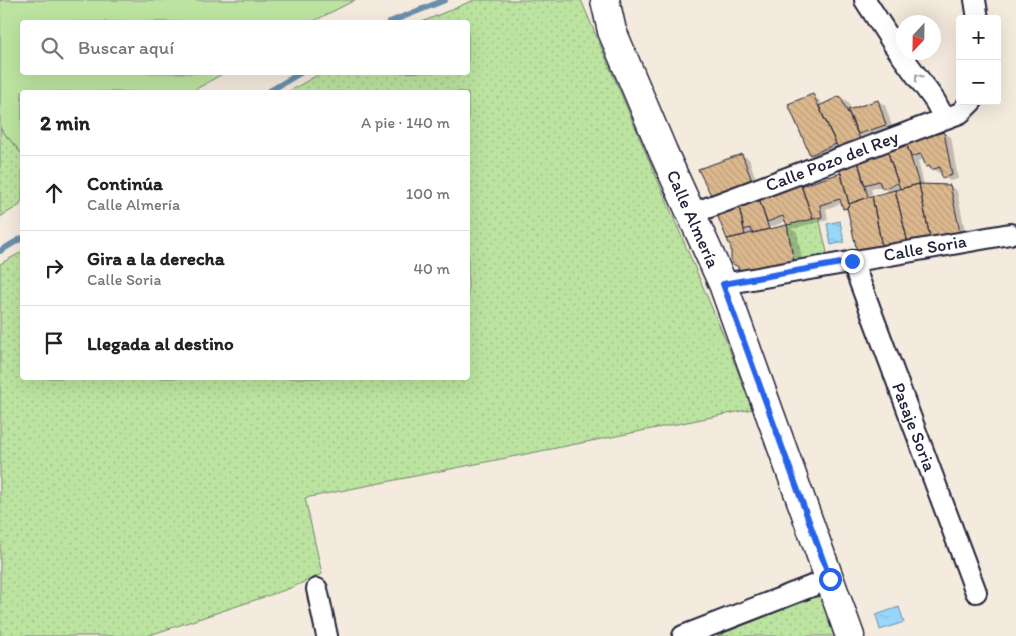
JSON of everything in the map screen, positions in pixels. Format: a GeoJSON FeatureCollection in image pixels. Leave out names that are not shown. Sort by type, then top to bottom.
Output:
{"type":"FeatureCollection","features":[{"type":"Feature","properties":{"kind":"street","name":"Calle Almería"},"geometry":{"type":"LineString","coordinates":[[605,0],[612,30],[723,284],[850,636]]}},
{"type":"Feature","properties":{"kind":"street"},"geometry":{"type":"LineString","coordinates":[[865,0],[894,45],[935,101],[944,118]]}},
{"type":"Feature","properties":{"kind":"street"},"geometry":{"type":"LineString","coordinates":[[975,0],[977,15]]}},
{"type":"Feature","properties":{"kind":"street","name":"Calle Pozo del Rey"},"geometry":{"type":"LineString","coordinates":[[691,214],[960,113],[969,105]]}},
{"type":"Feature","properties":{"kind":"street","name":"Calle Soria"},"geometry":{"type":"LineString","coordinates":[[723,284],[1010,234]]}},
{"type":"Feature","properties":{"kind":"street","name":"Pasaje Soria"},"geometry":{"type":"LineString","coordinates":[[852,261],[976,592]]}},
{"type":"Feature","properties":{"kind":"street"},"geometry":{"type":"LineString","coordinates":[[683,636],[830,579]]}},
{"type":"Feature","properties":{"kind":"street"},"geometry":{"type":"LineString","coordinates":[[317,589],[327,636]]}},
{"type":"Feature","properties":{"kind":"green space"},"geometry":{"type":"Polygon","coordinates":[[[0,0],[355,0],[316,20],[20,20],[20,75],[221,75],[194,90],[20,90],[20,152],[0,128],[0,0]]]}},
{"type":"Feature","properties":{"kind":"green space"},"geometry":{"type":"Polygon","coordinates":[[[474,0],[581,0],[726,341],[752,409],[305,498],[322,574],[288,589],[147,636],[0,636],[0,264],[20,253],[20,380],[470,380],[470,90],[291,90],[318,75],[470,75],[470,20],[427,20],[474,0]]]}},
{"type":"Feature","properties":{"kind":"green space"},"geometry":{"type":"Polygon","coordinates":[[[0,128],[20,152],[20,205],[0,217],[0,128]]]}},
{"type":"Feature","properties":{"kind":"green space"},"geometry":{"type":"Polygon","coordinates":[[[819,217],[828,257],[794,263],[787,225],[819,217]]]}},
{"type":"Feature","properties":{"kind":"green space"},"geometry":{"type":"Polygon","coordinates":[[[820,595],[835,636],[717,636],[820,595]]]}},
{"type":"Feature","properties":{"kind":"water"},"geometry":{"type":"Polygon","coordinates":[[[840,221],[844,242],[831,245],[827,224],[840,221]]]}},
{"type":"Feature","properties":{"kind":"water"},"geometry":{"type":"Polygon","coordinates":[[[899,607],[904,622],[880,630],[876,615],[899,607]]]}},
{"type":"Feature","properties":{"kind":"building"},"geometry":{"type":"Polygon","coordinates":[[[813,94],[836,144],[810,155],[788,104],[813,94]]]}},
{"type":"Feature","properties":{"kind":"building"},"geometry":{"type":"Polygon","coordinates":[[[840,96],[860,139],[838,148],[819,106],[840,96]]]}},
{"type":"Feature","properties":{"kind":"building"},"geometry":{"type":"Polygon","coordinates":[[[878,100],[886,125],[858,134],[848,110],[878,100]]]}},
{"type":"Feature","properties":{"kind":"building"},"geometry":{"type":"Polygon","coordinates":[[[944,132],[952,175],[942,178],[940,167],[931,170],[930,166],[926,167],[921,154],[911,157],[906,142],[944,132]]]}},
{"type":"Feature","properties":{"kind":"building"},"geometry":{"type":"Polygon","coordinates":[[[906,142],[919,184],[900,189],[887,150],[906,142]]]}},
{"type":"Feature","properties":{"kind":"building"},"geometry":{"type":"Polygon","coordinates":[[[887,150],[898,183],[882,189],[879,181],[864,185],[858,161],[887,150]]]}},
{"type":"Feature","properties":{"kind":"building"},"geometry":{"type":"Polygon","coordinates":[[[742,154],[753,184],[713,199],[698,169],[742,154]]]}},
{"type":"Feature","properties":{"kind":"building"},"geometry":{"type":"Polygon","coordinates":[[[858,161],[868,197],[849,204],[839,167],[858,161]]]}},
{"type":"Feature","properties":{"kind":"building"},"geometry":{"type":"Polygon","coordinates":[[[841,173],[849,204],[847,208],[843,209],[840,199],[820,205],[822,217],[813,219],[801,186],[841,173]]]}},
{"type":"Feature","properties":{"kind":"building"},"geometry":{"type":"Polygon","coordinates":[[[800,182],[813,219],[787,225],[783,216],[767,222],[759,199],[800,182]]]}},
{"type":"Feature","properties":{"kind":"building"},"geometry":{"type":"Polygon","coordinates":[[[919,184],[930,238],[908,243],[895,190],[919,184]]]}},
{"type":"Feature","properties":{"kind":"building"},"geometry":{"type":"Polygon","coordinates":[[[919,184],[950,185],[960,232],[930,238],[919,184]]]}},
{"type":"Feature","properties":{"kind":"building"},"geometry":{"type":"Polygon","coordinates":[[[895,190],[908,243],[882,247],[872,196],[895,190]]]}},
{"type":"Feature","properties":{"kind":"building"},"geometry":{"type":"Polygon","coordinates":[[[872,196],[882,247],[857,251],[847,208],[849,204],[872,196]]]}},
{"type":"Feature","properties":{"kind":"building"},"geometry":{"type":"Polygon","coordinates":[[[759,199],[769,229],[753,233],[750,228],[744,230],[739,206],[759,199]]]}},
{"type":"Feature","properties":{"kind":"building"},"geometry":{"type":"Polygon","coordinates":[[[739,206],[745,235],[727,239],[718,217],[720,212],[739,206]]]}},
{"type":"Feature","properties":{"kind":"building"},"geometry":{"type":"Polygon","coordinates":[[[787,225],[794,263],[740,275],[738,267],[731,261],[731,248],[727,239],[787,225]]]}},
{"type":"Feature","properties":{"kind":"waterway"},"geometry":{"type":"LineString","coordinates":[[395,20],[445,0]]}},
{"type":"Feature","properties":{"kind":"waterway"},"geometry":{"type":"LineString","coordinates":[[271,90],[297,75]]}},
{"type":"Feature","properties":{"kind":"waterway"},"geometry":{"type":"LineString","coordinates":[[0,251],[20,239]]}},
{"type":"Feature","properties":{"kind":"route"},"geometry":{"type":"LineString","coordinates":[[830,579],[723,284],[852,261]]}}]}
